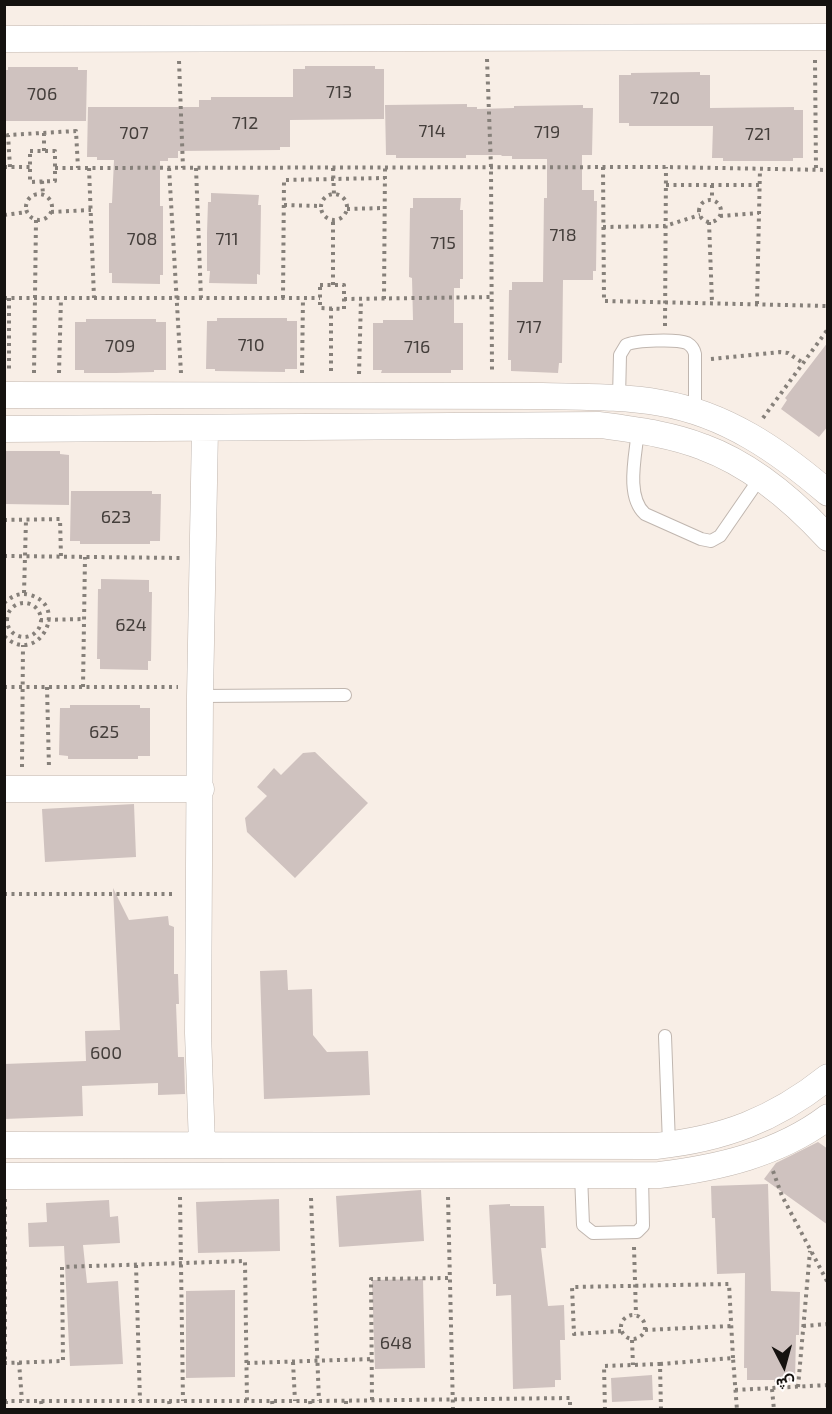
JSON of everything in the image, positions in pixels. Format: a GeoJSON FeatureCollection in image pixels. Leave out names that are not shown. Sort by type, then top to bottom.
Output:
{"type":"FeatureCollection","features":[{"type":"Feature","properties":{"kind":"street"},"geometry":{"type":"LineString","coordinates":[[4,39],[821,37]]}},
{"type":"Feature","properties":{"kind":"street"},"geometry":{"type":"LineString","coordinates":[[27,395],[489,395],[619,398],[661,403],[695,411],[750,436],[785,457],[828,493]]}},
{"type":"Feature","properties":{"kind":"street"},"geometry":{"type":"LineString","coordinates":[[483,426],[489,395]]}},
{"type":"Feature","properties":{"kind":"street"},"geometry":{"type":"LineString","coordinates":[[4,429],[600,425],[638,430],[704,447],[733,461],[786,497],[828,538]]}},
{"type":"Feature","properties":{"kind":"street"},"geometry":{"type":"LineString","coordinates":[[202,1145],[198,1033],[200,691],[205,429]]}},
{"type":"Feature","properties":{"kind":"street"},"geometry":{"type":"LineString","coordinates":[[13,789],[201,789]]}},
{"type":"Feature","properties":{"kind":"street"},"geometry":{"type":"LineString","coordinates":[[4,1145],[669,1144],[695,1141],[734,1131],[770,1116],[804,1096],[828,1077]]}},
{"type":"Feature","properties":{"kind":"street"},"geometry":{"type":"LineString","coordinates":[[4,1176],[642,1176],[702,1170],[744,1160],[784,1143],[828,1117]]}},
{"type":"Feature","properties":{"kind":"lane"},"geometry":{"type":"LineString","coordinates":[[619,398],[620,355],[626,345],[637,341],[685,342],[694,349],[695,411]]}},
{"type":"Feature","properties":{"kind":"lane"},"geometry":{"type":"LineString","coordinates":[[638,430],[633,489],[639,509],[645,514],[700,539],[711,541],[720,536],[760,478]]}},
{"type":"Feature","properties":{"kind":"lane"},"geometry":{"type":"LineString","coordinates":[[200,691],[345,695]]}},
{"type":"Feature","properties":{"kind":"lane"},"geometry":{"type":"LineString","coordinates":[[665,1036],[669,1144]]}},
{"type":"Feature","properties":{"kind":"lane"},"geometry":{"type":"LineString","coordinates":[[581,1175],[582,1220],[586,1229],[593,1233],[634,1232],[641,1229],[643,1226],[642,1176]]}},
{"type":"Feature","properties":{"kind":"path"},"geometry":{"type":"LineString","coordinates":[[486,37],[491,167],[492,297],[489,395]]}},
{"type":"Feature","properties":{"kind":"path"},"geometry":{"type":"LineString","coordinates":[[816,170],[821,37]]}},
{"type":"Feature","properties":{"kind":"path"},"geometry":{"type":"LineString","coordinates":[[179,38],[183,168]]}},
{"type":"Feature","properties":{"kind":"path"},"geometry":{"type":"LineString","coordinates":[[30,167],[7,167],[8,135],[76,131],[78,168]]}},
{"type":"Feature","properties":{"kind":"path"},"geometry":{"type":"LineString","coordinates":[[44,133],[44,151]]}},
{"type":"Feature","properties":{"kind":"path"},"geometry":{"type":"LineString","coordinates":[[30,151],[55,151],[55,181],[30,182],[30,167],[30,151]]}},
{"type":"Feature","properties":{"kind":"path"},"geometry":{"type":"LineString","coordinates":[[384,299],[385,167]]}},
{"type":"Feature","properties":{"kind":"path"},"geometry":{"type":"LineString","coordinates":[[603,167],[604,301],[828,306]]}},
{"type":"Feature","properties":{"kind":"path"},"geometry":{"type":"LineString","coordinates":[[55,168],[666,167],[828,170]]}},
{"type":"Feature","properties":{"kind":"path"},"geometry":{"type":"LineString","coordinates":[[665,342],[666,167]]}},
{"type":"Feature","properties":{"kind":"path"},"geometry":{"type":"LineString","coordinates":[[89,168],[94,298]]}},
{"type":"Feature","properties":{"kind":"path"},"geometry":{"type":"LineString","coordinates":[[169,168],[182,395]]}},
{"type":"Feature","properties":{"kind":"path"},"geometry":{"type":"LineString","coordinates":[[196,168],[201,298]]}},
{"type":"Feature","properties":{"kind":"path"},"geometry":{"type":"LineString","coordinates":[[333,168],[334,194]]}},
{"type":"Feature","properties":{"kind":"path"},"geometry":{"type":"LineString","coordinates":[[757,304],[760,169]]}},
{"type":"Feature","properties":{"kind":"path"},"geometry":{"type":"LineString","coordinates":[[283,298],[284,180],[384,178]]}},
{"type":"Feature","properties":{"kind":"path"},"geometry":{"type":"LineString","coordinates":[[42,182],[43,194],[51,201],[51,212],[45,219],[36,220],[27,212],[27,200],[31,196],[43,194]]}},
{"type":"Feature","properties":{"kind":"path"},"geometry":{"type":"LineString","coordinates":[[666,184],[759,185]]}},
{"type":"Feature","properties":{"kind":"path"},"geometry":{"type":"LineString","coordinates":[[712,185],[712,199]]}},
{"type":"Feature","properties":{"kind":"path"},"geometry":{"type":"LineString","coordinates":[[334,194],[344,198],[347,209],[340,219],[333,220],[322,213],[320,206],[327,195],[334,194]]}},
{"type":"Feature","properties":{"kind":"path"},"geometry":{"type":"LineString","coordinates":[[712,199],[702,202],[699,207],[700,215],[709,222],[714,222],[720,216],[759,213]]}},
{"type":"Feature","properties":{"kind":"path"},"geometry":{"type":"LineString","coordinates":[[712,199],[720,205],[720,216]]}},
{"type":"Feature","properties":{"kind":"path"},"geometry":{"type":"LineString","coordinates":[[284,205],[320,206]]}},
{"type":"Feature","properties":{"kind":"path"},"geometry":{"type":"LineString","coordinates":[[347,209],[384,208]]}},
{"type":"Feature","properties":{"kind":"path"},"geometry":{"type":"LineString","coordinates":[[51,212],[91,210]]}},
{"type":"Feature","properties":{"kind":"path"},"geometry":{"type":"LineString","coordinates":[[4,215],[27,212]]}},
{"type":"Feature","properties":{"kind":"path"},"geometry":{"type":"LineString","coordinates":[[603,227],[665,225],[700,215]]}},
{"type":"Feature","properties":{"kind":"path"},"geometry":{"type":"LineString","coordinates":[[27,395],[35,298],[36,220]]}},
{"type":"Feature","properties":{"kind":"path"},"geometry":{"type":"LineString","coordinates":[[333,220],[333,285]]}},
{"type":"Feature","properties":{"kind":"path"},"geometry":{"type":"LineString","coordinates":[[709,222],[712,302]]}},
{"type":"Feature","properties":{"kind":"path"},"geometry":{"type":"LineString","coordinates":[[320,285],[333,285],[344,285],[344,309],[320,308],[320,285]]}},
{"type":"Feature","properties":{"kind":"path"},"geometry":{"type":"LineString","coordinates":[[344,299],[492,297]]}},
{"type":"Feature","properties":{"kind":"path"},"geometry":{"type":"LineString","coordinates":[[27,395],[7,298],[321,298]]}},
{"type":"Feature","properties":{"kind":"path"},"geometry":{"type":"LineString","coordinates":[[27,395],[61,298]]}},
{"type":"Feature","properties":{"kind":"path"},"geometry":{"type":"LineString","coordinates":[[302,395],[303,298]]}},
{"type":"Feature","properties":{"kind":"path"},"geometry":{"type":"LineString","coordinates":[[359,395],[361,299]]}},
{"type":"Feature","properties":{"kind":"path"},"geometry":{"type":"LineString","coordinates":[[331,308],[331,395]]}},
{"type":"Feature","properties":{"kind":"path"},"geometry":{"type":"LineString","coordinates":[[750,436],[828,329]]}},
{"type":"Feature","properties":{"kind":"path"},"geometry":{"type":"LineString","coordinates":[[695,360],[780,352],[788,353],[803,363]]}},
{"type":"Feature","properties":{"kind":"path"},"geometry":{"type":"LineString","coordinates":[[4,520],[60,519],[61,557]]}},
{"type":"Feature","properties":{"kind":"path"},"geometry":{"type":"LineString","coordinates":[[24,593],[26,520]]}},
{"type":"Feature","properties":{"kind":"path"},"geometry":{"type":"LineString","coordinates":[[4,556],[203,559]]}},
{"type":"Feature","properties":{"kind":"path"},"geometry":{"type":"LineString","coordinates":[[83,687],[85,557]]}},
{"type":"Feature","properties":{"kind":"path"},"geometry":{"type":"LineString","coordinates":[[4,603],[24,593],[39,599],[45,605],[50,620],[44,635],[31,644],[16,643],[4,636]]}},
{"type":"Feature","properties":{"kind":"path"},"geometry":{"type":"LineString","coordinates":[[24,603],[36,608],[40,620],[35,632],[23,636],[11,631],[6,620],[12,608],[24,603]]}},
{"type":"Feature","properties":{"kind":"path"},"geometry":{"type":"LineString","coordinates":[[40,620],[85,619]]}},
{"type":"Feature","properties":{"kind":"path"},"geometry":{"type":"LineString","coordinates":[[13,789],[23,687],[23,645]]}},
{"type":"Feature","properties":{"kind":"path"},"geometry":{"type":"LineString","coordinates":[[4,687],[200,691]]}},
{"type":"Feature","properties":{"kind":"path"},"geometry":{"type":"LineString","coordinates":[[47,687],[50,789]]}},
{"type":"Feature","properties":{"kind":"path"},"geometry":{"type":"LineString","coordinates":[[4,894],[200,894]]}},
{"type":"Feature","properties":{"kind":"path"},"geometry":{"type":"LineString","coordinates":[[768,1149],[782,1196],[828,1283]]}},
{"type":"Feature","properties":{"kind":"path"},"geometry":{"type":"LineString","coordinates":[[310,1175],[319,1401]]}},
{"type":"Feature","properties":{"kind":"path"},"geometry":{"type":"LineString","coordinates":[[448,1175],[453,1410]]}},
{"type":"Feature","properties":{"kind":"path"},"geometry":{"type":"LineString","coordinates":[[180,1176],[183,1401]]}},
{"type":"Feature","properties":{"kind":"path"},"geometry":{"type":"LineString","coordinates":[[4,1194],[5,1363],[63,1361],[62,1267],[244,1261],[247,1401]]}},
{"type":"Feature","properties":{"kind":"path"},"geometry":{"type":"LineString","coordinates":[[634,1232],[636,1315],[645,1323],[645,1330],[642,1335],[632,1340],[626,1338],[621,1331],[621,1323],[625,1318],[636,1315]]}},
{"type":"Feature","properties":{"kind":"path"},"geometry":{"type":"LineString","coordinates":[[798,1387],[810,1250]]}},
{"type":"Feature","properties":{"kind":"path"},"geometry":{"type":"LineString","coordinates":[[136,1265],[140,1401]]}},
{"type":"Feature","properties":{"kind":"path"},"geometry":{"type":"LineString","coordinates":[[372,1400],[371,1280],[450,1278]]}},
{"type":"Feature","properties":{"kind":"path"},"geometry":{"type":"LineString","coordinates":[[621,1331],[574,1334],[572,1287],[729,1284],[736,1410]]}},
{"type":"Feature","properties":{"kind":"path"},"geometry":{"type":"LineString","coordinates":[[803,1326],[828,1324]]}},
{"type":"Feature","properties":{"kind":"path"},"geometry":{"type":"LineString","coordinates":[[645,1330],[731,1326]]}},
{"type":"Feature","properties":{"kind":"path"},"geometry":{"type":"LineString","coordinates":[[632,1340],[633,1365]]}},
{"type":"Feature","properties":{"kind":"path"},"geometry":{"type":"LineString","coordinates":[[605,1410],[604,1366],[733,1358]]}},
{"type":"Feature","properties":{"kind":"path"},"geometry":{"type":"LineString","coordinates":[[246,1363],[372,1359]]}},
{"type":"Feature","properties":{"kind":"path"},"geometry":{"type":"LineString","coordinates":[[19,1362],[22,1401]]}},
{"type":"Feature","properties":{"kind":"path"},"geometry":{"type":"LineString","coordinates":[[293,1362],[295,1401]]}},
{"type":"Feature","properties":{"kind":"path"},"geometry":{"type":"LineString","coordinates":[[660,1364],[661,1410]]}},
{"type":"Feature","properties":{"kind":"path"},"geometry":{"type":"LineString","coordinates":[[735,1390],[828,1385]]}},
{"type":"Feature","properties":{"kind":"path"},"geometry":{"type":"LineString","coordinates":[[772,1389],[774,1410]]}},
{"type":"Feature","properties":{"kind":"path"},"geometry":{"type":"LineString","coordinates":[[6,1410],[5,1401],[346,1401],[570,1398],[570,1410]]}},
{"type":"Feature","properties":{"kind":"path"},"geometry":{"type":"LineString","coordinates":[[41,1401],[42,1410]]}},
{"type":"Feature","properties":{"kind":"path"},"geometry":{"type":"LineString","coordinates":[[170,1401],[170,1410]]}},
{"type":"Feature","properties":{"kind":"path"},"geometry":{"type":"LineString","coordinates":[[272,1401],[273,1410]]}},
{"type":"Feature","properties":{"kind":"path"},"geometry":{"type":"LineString","coordinates":[[310,1401],[311,1410]]}},
{"type":"Feature","properties":{"kind":"path"},"geometry":{"type":"LineString","coordinates":[[346,1401],[346,1410]]}},
{"type":"Feature","properties":{"kind":"building"},"geometry":{"type":"Polygon","coordinates":[[[305,66],[375,66],[375,69],[384,69],[384,119],[290,120],[290,147],[280,147],[280,150],[178,151],[178,158],[160,161],[160,206],[163,206],[163,275],[160,275],[160,284],[112,283],[112,273],[109,273],[109,203],[112,203],[114,160],[97,160],[97,157],[87,157],[88,107],[199,107],[199,100],[211,100],[211,97],[293,97],[293,69],[305,69],[305,66]]]}},
{"type":"Feature","properties":{"kind":"building"},"geometry":{"type":"Polygon","coordinates":[[[8,67],[78,67],[78,70],[87,70],[86,121],[5,121],[4,70],[8,70],[8,67]]]}},
{"type":"Feature","properties":{"kind":"building"},"geometry":{"type":"Polygon","coordinates":[[[700,72],[700,75],[710,75],[710,108],[794,107],[794,110],[803,110],[803,158],[793,158],[793,161],[723,161],[723,158],[712,158],[713,126],[629,126],[629,123],[619,123],[619,75],[700,72]]]}},
{"type":"Feature","properties":{"kind":"building"},"geometry":{"type":"Polygon","coordinates":[[[467,104],[467,107],[477,107],[477,109],[583,105],[583,108],[593,108],[592,155],[582,155],[582,190],[594,190],[594,201],[597,201],[596,271],[593,271],[593,280],[563,280],[562,363],[559,363],[558,373],[511,371],[511,360],[508,360],[509,290],[512,290],[512,282],[543,282],[547,159],[512,159],[512,156],[502,155],[466,155],[466,158],[396,158],[396,155],[386,155],[385,105],[467,104]]]}},
{"type":"Feature","properties":{"kind":"building"},"geometry":{"type":"Polygon","coordinates":[[[211,193],[259,195],[258,205],[261,205],[260,275],[257,274],[257,284],[209,283],[207,233],[208,202],[211,202],[211,193]]]}},
{"type":"Feature","properties":{"kind":"building"},"geometry":{"type":"Polygon","coordinates":[[[413,198],[461,198],[463,279],[460,279],[460,288],[454,288],[454,323],[463,323],[463,370],[451,370],[451,373],[381,373],[382,370],[373,370],[373,323],[383,323],[383,320],[413,320],[412,278],[409,277],[410,208],[413,208],[413,198]]]}},
{"type":"Feature","properties":{"kind":"building"},"geometry":{"type":"Polygon","coordinates":[[[217,318],[287,318],[287,321],[297,321],[297,369],[285,369],[285,372],[206,369],[207,321],[217,321],[217,318]]]}},
{"type":"Feature","properties":{"kind":"building"},"geometry":{"type":"Polygon","coordinates":[[[86,319],[156,319],[156,322],[166,322],[166,370],[84,373],[84,370],[75,370],[75,322],[86,322],[86,319]]]}},
{"type":"Feature","properties":{"kind":"building"},"geometry":{"type":"Polygon","coordinates":[[[828,342],[828,426],[819,437],[781,409],[787,400],[785,398],[828,342]]]}},
{"type":"Feature","properties":{"kind":"building"},"geometry":{"type":"Polygon","coordinates":[[[4,451],[60,451],[60,454],[69,455],[69,505],[4,504],[4,451]]]}},
{"type":"Feature","properties":{"kind":"building"},"geometry":{"type":"Polygon","coordinates":[[[71,491],[152,491],[152,494],[161,494],[160,541],[150,541],[150,544],[80,544],[80,541],[70,541],[71,491]]]}},
{"type":"Feature","properties":{"kind":"building"},"geometry":{"type":"Polygon","coordinates":[[[101,579],[149,580],[149,592],[152,592],[151,661],[148,661],[148,670],[100,669],[100,659],[97,659],[98,589],[101,589],[101,579]]]}},
{"type":"Feature","properties":{"kind":"building"},"geometry":{"type":"Polygon","coordinates":[[[70,705],[140,705],[140,708],[150,708],[150,756],[138,756],[138,759],[68,759],[68,756],[59,755],[60,708],[70,708],[70,705]]]}},
{"type":"Feature","properties":{"kind":"building"},"geometry":{"type":"Polygon","coordinates":[[[315,752],[368,803],[295,878],[247,832],[245,818],[267,796],[257,787],[274,768],[281,775],[303,753],[315,752]]]}},
{"type":"Feature","properties":{"kind":"building"},"geometry":{"type":"Polygon","coordinates":[[[134,804],[136,857],[45,862],[42,809],[134,804]]]}},
{"type":"Feature","properties":{"kind":"building"},"geometry":{"type":"Polygon","coordinates":[[[113,888],[129,920],[168,916],[169,925],[174,927],[174,974],[178,974],[179,1004],[176,1004],[178,1057],[184,1057],[185,1094],[158,1095],[158,1083],[82,1086],[83,1116],[4,1119],[4,1064],[86,1061],[85,1031],[120,1030],[113,888]]]}},
{"type":"Feature","properties":{"kind":"building"},"geometry":{"type":"Polygon","coordinates":[[[287,970],[288,990],[312,989],[313,1035],[327,1052],[368,1051],[370,1095],[264,1099],[260,971],[287,970]]]}},
{"type":"Feature","properties":{"kind":"building"},"geometry":{"type":"Polygon","coordinates":[[[818,1142],[828,1149],[828,1225],[764,1179],[776,1163],[818,1142]]]}},
{"type":"Feature","properties":{"kind":"building"},"geometry":{"type":"Polygon","coordinates":[[[768,1184],[771,1291],[800,1292],[795,1382],[747,1380],[747,1368],[744,1368],[745,1273],[717,1274],[715,1218],[712,1218],[711,1186],[768,1184]]]}},
{"type":"Feature","properties":{"kind":"building"},"geometry":{"type":"Polygon","coordinates":[[[421,1190],[424,1241],[339,1247],[336,1196],[421,1190]]]}},
{"type":"Feature","properties":{"kind":"building"},"geometry":{"type":"Polygon","coordinates":[[[279,1199],[280,1251],[198,1253],[196,1202],[279,1199]]]}},
{"type":"Feature","properties":{"kind":"building"},"geometry":{"type":"Polygon","coordinates":[[[109,1200],[110,1217],[118,1216],[120,1243],[83,1245],[87,1283],[118,1281],[123,1364],[70,1366],[64,1246],[29,1247],[28,1223],[47,1222],[46,1203],[109,1200]]]}},
{"type":"Feature","properties":{"kind":"building"},"geometry":{"type":"Polygon","coordinates":[[[510,1204],[510,1206],[544,1206],[546,1248],[541,1248],[548,1306],[564,1305],[565,1340],[560,1340],[561,1380],[555,1380],[555,1387],[513,1389],[511,1295],[496,1296],[496,1284],[493,1284],[489,1205],[510,1204]]]}},
{"type":"Feature","properties":{"kind":"building"},"geometry":{"type":"Polygon","coordinates":[[[423,1279],[425,1368],[375,1369],[372,1280],[423,1279]]]}},
{"type":"Feature","properties":{"kind":"building"},"geometry":{"type":"Polygon","coordinates":[[[235,1290],[235,1377],[186,1378],[186,1291],[235,1290]]]}},
{"type":"Feature","properties":{"kind":"building"},"geometry":{"type":"Polygon","coordinates":[[[652,1375],[653,1400],[612,1402],[611,1378],[652,1375]]]}}]}
